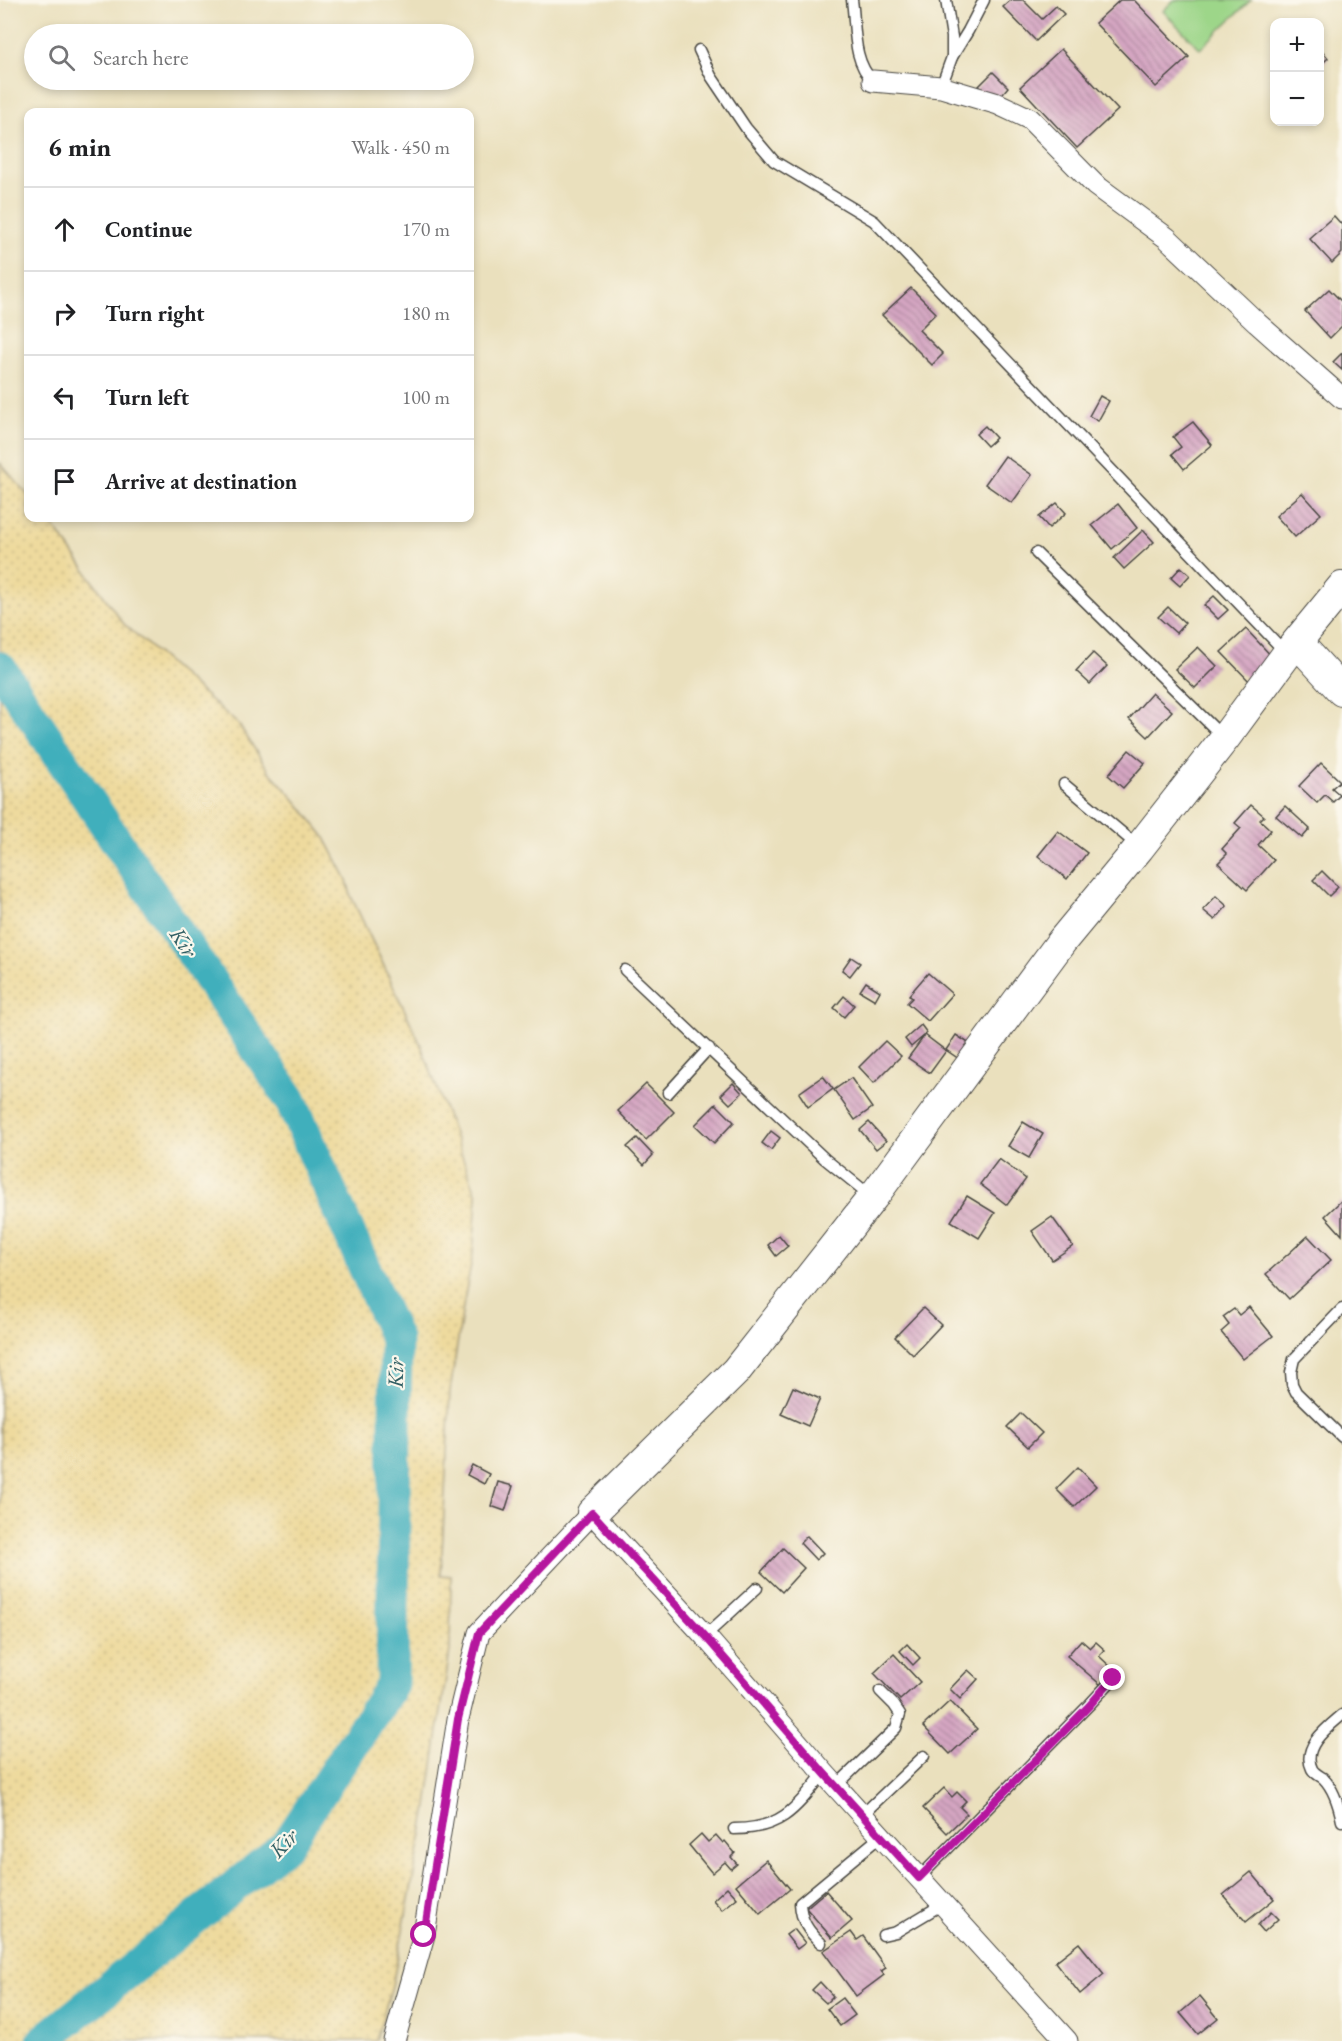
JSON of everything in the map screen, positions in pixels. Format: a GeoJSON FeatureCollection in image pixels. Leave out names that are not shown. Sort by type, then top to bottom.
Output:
{"type":"FeatureCollection","features":[{"type":"Feature","properties":{"kind":"street"},"geometry":{"type":"LineString","coordinates":[[873,81],[941,87],[998,104],[1030,119],[1095,185],[1167,238],[1342,398]]}},
{"type":"Feature","properties":{"kind":"street"},"geometry":{"type":"LineString","coordinates":[[394,2041],[424,1935],[458,1719],[479,1633],[592,1513],[736,1371],[873,1197],[1062,941],[1139,848],[1292,648],[1342,587]]}},
{"type":"Feature","properties":{"kind":"street"},"geometry":{"type":"LineString","coordinates":[[1292,648],[1342,691]]}},
{"type":"Feature","properties":{"kind":"street"},"geometry":{"type":"LineString","coordinates":[[592,1513],[1067,2041]]}},
{"type":"Feature","properties":{"kind":"lane"},"geometry":{"type":"LineString","coordinates":[[852,0],[856,48],[867,76],[873,81]]}},
{"type":"Feature","properties":{"kind":"lane"},"geometry":{"type":"LineString","coordinates":[[946,0],[952,37],[952,57]]}},
{"type":"Feature","properties":{"kind":"lane"},"geometry":{"type":"LineString","coordinates":[[941,87],[952,57],[984,0]]}},
{"type":"Feature","properties":{"kind":"lane"},"geometry":{"type":"LineString","coordinates":[[699,50],[711,76],[740,119],[774,161],[874,221],[1292,648]]}},
{"type":"Feature","properties":{"kind":"lane"},"geometry":{"type":"LineString","coordinates":[[1036,553],[1225,738]]}},
{"type":"Feature","properties":{"kind":"lane"},"geometry":{"type":"LineString","coordinates":[[1064,784],[1139,848]]}},
{"type":"Feature","properties":{"kind":"lane"},"geometry":{"type":"LineString","coordinates":[[625,970],[825,1159],[873,1197]]}},
{"type":"Feature","properties":{"kind":"lane"},"geometry":{"type":"LineString","coordinates":[[668,1093],[709,1048]]}},
{"type":"Feature","properties":{"kind":"lane"},"geometry":{"type":"LineString","coordinates":[[1342,1309],[1294,1359],[1291,1372],[1292,1384],[1296,1392],[1342,1437]]}},
{"type":"Feature","properties":{"kind":"lane"},"geometry":{"type":"LineString","coordinates":[[705,1636],[757,1588]]}},
{"type":"Feature","properties":{"kind":"lane"},"geometry":{"type":"LineString","coordinates":[[919,1878],[1089,1706],[1113,1678]]}},
{"type":"Feature","properties":{"kind":"lane"},"geometry":{"type":"LineString","coordinates":[[734,1829],[752,1829],[795,1809],[896,1728],[900,1714],[880,1691]]}},
{"type":"Feature","properties":{"kind":"lane"},"geometry":{"type":"LineString","coordinates":[[1342,1715],[1317,1737],[1310,1754],[1312,1769],[1330,1787],[1340,1808],[1342,1821]]}},
{"type":"Feature","properties":{"kind":"lane"},"geometry":{"type":"LineString","coordinates":[[862,1815],[924,1756]]}},
{"type":"Feature","properties":{"kind":"lane"},"geometry":{"type":"LineString","coordinates":[[821,1943],[804,1924],[800,1916],[800,1903],[881,1836]]}},
{"type":"Feature","properties":{"kind":"lane"},"geometry":{"type":"LineString","coordinates":[[883,1935],[896,1932],[943,1904]]}},
{"type":"Feature","properties":{"kind":"sand"},"geometry":{"type":"Polygon","coordinates":[[[0,463],[24,490],[24,522],[51,522],[123,623],[239,725],[269,771],[324,836],[347,880],[351,896],[421,1045],[477,1196],[473,1254],[450,1391],[441,1575],[451,1576],[450,1650],[426,1813],[392,1986],[376,2041],[0,2041],[0,463]]]}},
{"type":"Feature","properties":{"kind":"green space"},"geometry":{"type":"Polygon","coordinates":[[[1174,0],[1251,0],[1200,49],[1163,11],[1174,0]]]}},
{"type":"Feature","properties":{"kind":"building"},"geometry":{"type":"Polygon","coordinates":[[[1011,0],[1023,0],[1042,19],[1056,6],[1064,14],[1036,41],[1003,7],[1011,0]]]}},
{"type":"Feature","properties":{"kind":"building"},"geometry":{"type":"Polygon","coordinates":[[[1120,0],[1134,0],[1189,57],[1156,87],[1095,23],[1120,0]]]}},
{"type":"Feature","properties":{"kind":"building"},"geometry":{"type":"Polygon","coordinates":[[[1061,49],[1118,110],[1077,148],[1020,87],[1061,49]]]}},
{"type":"Feature","properties":{"kind":"building"},"geometry":{"type":"Polygon","coordinates":[[[993,72],[1008,87],[999,98],[975,90],[993,72]]]}},
{"type":"Feature","properties":{"kind":"building"},"geometry":{"type":"Polygon","coordinates":[[[1334,216],[1342,225],[1342,253],[1332,263],[1309,238],[1334,216]]]}},
{"type":"Feature","properties":{"kind":"building"},"geometry":{"type":"Polygon","coordinates":[[[911,288],[936,313],[919,330],[943,354],[932,365],[882,315],[911,288]]]}},
{"type":"Feature","properties":{"kind":"building"},"geometry":{"type":"Polygon","coordinates":[[[1329,289],[1342,302],[1342,326],[1330,338],[1305,311],[1329,289]]]}},
{"type":"Feature","properties":{"kind":"building"},"geometry":{"type":"Polygon","coordinates":[[[1342,353],[1342,370],[1333,362],[1342,353]]]}},
{"type":"Feature","properties":{"kind":"building"},"geometry":{"type":"Polygon","coordinates":[[[1100,396],[1109,401],[1098,421],[1089,416],[1100,396]]]}},
{"type":"Feature","properties":{"kind":"building"},"geometry":{"type":"Polygon","coordinates":[[[1193,422],[1212,445],[1184,469],[1172,454],[1181,447],[1173,437],[1193,422]]]}},
{"type":"Feature","properties":{"kind":"building"},"geometry":{"type":"Polygon","coordinates":[[[985,426],[996,438],[987,446],[976,434],[985,426]]]}},
{"type":"Feature","properties":{"kind":"building"},"geometry":{"type":"Polygon","coordinates":[[[1005,456],[1032,475],[1012,503],[985,484],[1005,456]]]}},
{"type":"Feature","properties":{"kind":"building"},"geometry":{"type":"Polygon","coordinates":[[[1302,493],[1321,514],[1295,537],[1276,516],[1302,493]]]}},
{"type":"Feature","properties":{"kind":"building"},"geometry":{"type":"Polygon","coordinates":[[[1057,503],[1066,513],[1049,528],[1039,517],[1057,503]]]}},
{"type":"Feature","properties":{"kind":"building"},"geometry":{"type":"Polygon","coordinates":[[[1118,504],[1137,528],[1112,549],[1092,525],[1118,504]]]}},
{"type":"Feature","properties":{"kind":"building"},"geometry":{"type":"Polygon","coordinates":[[[1143,530],[1154,542],[1124,569],[1114,558],[1143,530]]]}},
{"type":"Feature","properties":{"kind":"building"},"geometry":{"type":"Polygon","coordinates":[[[1181,567],[1190,575],[1180,586],[1171,578],[1181,567]]]}},
{"type":"Feature","properties":{"kind":"building"},"geometry":{"type":"Polygon","coordinates":[[[1214,596],[1228,610],[1218,619],[1204,605],[1214,596]]]}},
{"type":"Feature","properties":{"kind":"building"},"geometry":{"type":"Polygon","coordinates":[[[1168,607],[1185,623],[1176,633],[1158,617],[1168,607]]]}},
{"type":"Feature","properties":{"kind":"building"},"geometry":{"type":"Polygon","coordinates":[[[1246,629],[1276,661],[1252,684],[1221,652],[1246,629]]]}},
{"type":"Feature","properties":{"kind":"building"},"geometry":{"type":"Polygon","coordinates":[[[1198,647],[1217,666],[1195,688],[1175,669],[1198,647]]]}},
{"type":"Feature","properties":{"kind":"building"},"geometry":{"type":"Polygon","coordinates":[[[1093,653],[1107,666],[1090,684],[1076,671],[1093,653]]]}},
{"type":"Feature","properties":{"kind":"building"},"geometry":{"type":"Polygon","coordinates":[[[1152,693],[1172,711],[1148,737],[1129,719],[1152,693]]]}},
{"type":"Feature","properties":{"kind":"building"},"geometry":{"type":"Polygon","coordinates":[[[1129,750],[1145,763],[1123,788],[1108,775],[1129,750]]]}},
{"type":"Feature","properties":{"kind":"building"},"geometry":{"type":"Polygon","coordinates":[[[1321,763],[1340,781],[1332,788],[1340,795],[1333,802],[1325,795],[1317,803],[1299,786],[1321,763]]]}},
{"type":"Feature","properties":{"kind":"building"},"geometry":{"type":"Polygon","coordinates":[[[1251,805],[1264,816],[1260,820],[1271,830],[1258,845],[1274,860],[1247,890],[1218,863],[1227,854],[1222,849],[1241,828],[1235,823],[1251,805]]]}},
{"type":"Feature","properties":{"kind":"building"},"geometry":{"type":"Polygon","coordinates":[[[1285,806],[1310,829],[1302,838],[1276,816],[1285,806]]]}},
{"type":"Feature","properties":{"kind":"building"},"geometry":{"type":"Polygon","coordinates":[[[1058,831],[1087,853],[1067,879],[1038,856],[1058,831]]]}},
{"type":"Feature","properties":{"kind":"building"},"geometry":{"type":"Polygon","coordinates":[[[1322,871],[1338,887],[1329,896],[1313,880],[1322,871]]]}},
{"type":"Feature","properties":{"kind":"building"},"geometry":{"type":"Polygon","coordinates":[[[1216,896],[1227,906],[1215,920],[1203,910],[1216,896]]]}},
{"type":"Feature","properties":{"kind":"building"},"geometry":{"type":"Polygon","coordinates":[[[851,957],[860,963],[850,976],[842,970],[851,957]]]}},
{"type":"Feature","properties":{"kind":"building"},"geometry":{"type":"Polygon","coordinates":[[[928,973],[952,994],[928,1021],[907,1003],[912,998],[909,995],[928,973]]]}},
{"type":"Feature","properties":{"kind":"building"},"geometry":{"type":"Polygon","coordinates":[[[866,982],[880,991],[875,1000],[860,991],[866,982]]]}},
{"type":"Feature","properties":{"kind":"building"},"geometry":{"type":"Polygon","coordinates":[[[844,996],[854,1005],[844,1017],[834,1008],[844,996]]]}},
{"type":"Feature","properties":{"kind":"building"},"geometry":{"type":"Polygon","coordinates":[[[921,1025],[927,1033],[911,1047],[905,1039],[921,1025]]]}},
{"type":"Feature","properties":{"kind":"building"},"geometry":{"type":"Polygon","coordinates":[[[925,1035],[946,1051],[930,1073],[908,1058],[925,1035]]]}},
{"type":"Feature","properties":{"kind":"building"},"geometry":{"type":"Polygon","coordinates":[[[956,1035],[973,1046],[962,1061],[946,1050],[956,1035]]]}},
{"type":"Feature","properties":{"kind":"building"},"geometry":{"type":"Polygon","coordinates":[[[885,1041],[901,1056],[874,1083],[859,1067],[885,1041]]]}},
{"type":"Feature","properties":{"kind":"building"},"geometry":{"type":"Polygon","coordinates":[[[823,1076],[833,1089],[808,1107],[799,1093],[823,1076]]]}},
{"type":"Feature","properties":{"kind":"building"},"geometry":{"type":"Polygon","coordinates":[[[851,1078],[872,1108],[855,1120],[834,1090],[851,1078]]]}},
{"type":"Feature","properties":{"kind":"building"},"geometry":{"type":"Polygon","coordinates":[[[733,1083],[742,1093],[730,1104],[721,1095],[733,1083]]]}},
{"type":"Feature","properties":{"kind":"building"},"geometry":{"type":"Polygon","coordinates":[[[646,1084],[674,1112],[646,1140],[618,1111],[646,1084]]]}},
{"type":"Feature","properties":{"kind":"building"},"geometry":{"type":"Polygon","coordinates":[[[716,1104],[734,1122],[714,1143],[695,1125],[716,1104]]]}},
{"type":"Feature","properties":{"kind":"building"},"geometry":{"type":"Polygon","coordinates":[[[869,1122],[886,1141],[876,1149],[860,1130],[869,1122]]]}},
{"type":"Feature","properties":{"kind":"building"},"geometry":{"type":"Polygon","coordinates":[[[1023,1122],[1043,1134],[1029,1158],[1008,1146],[1023,1122]]]}},
{"type":"Feature","properties":{"kind":"building"},"geometry":{"type":"Polygon","coordinates":[[[771,1131],[780,1138],[771,1150],[762,1143],[771,1131]]]}},
{"type":"Feature","properties":{"kind":"building"},"geometry":{"type":"Polygon","coordinates":[[[637,1138],[653,1155],[644,1165],[627,1147],[637,1138]]]}},
{"type":"Feature","properties":{"kind":"building"},"geometry":{"type":"Polygon","coordinates":[[[999,1159],[1026,1179],[1007,1205],[980,1184],[999,1159]]]}},
{"type":"Feature","properties":{"kind":"building"},"geometry":{"type":"Polygon","coordinates":[[[967,1196],[995,1213],[979,1238],[951,1221],[967,1196]]]}},
{"type":"Feature","properties":{"kind":"building"},"geometry":{"type":"Polygon","coordinates":[[[1342,1200],[1342,1235],[1325,1216],[1342,1200]]]}},
{"type":"Feature","properties":{"kind":"building"},"geometry":{"type":"Polygon","coordinates":[[[1052,1217],[1073,1246],[1052,1260],[1032,1231],[1052,1217]]]}},
{"type":"Feature","properties":{"kind":"building"},"geometry":{"type":"Polygon","coordinates":[[[779,1235],[788,1246],[776,1256],[768,1245],[779,1235]]]}},
{"type":"Feature","properties":{"kind":"building"},"geometry":{"type":"Polygon","coordinates":[[[1308,1236],[1331,1260],[1289,1299],[1266,1274],[1308,1236]]]}},
{"type":"Feature","properties":{"kind":"building"},"geometry":{"type":"Polygon","coordinates":[[[1249,1307],[1273,1336],[1243,1359],[1221,1332],[1229,1325],[1223,1317],[1234,1309],[1239,1315],[1249,1307]]]}},
{"type":"Feature","properties":{"kind":"building"},"geometry":{"type":"Polygon","coordinates":[[[923,1308],[941,1325],[913,1355],[895,1337],[923,1308]]]}},
{"type":"Feature","properties":{"kind":"building"},"geometry":{"type":"Polygon","coordinates":[[[793,1387],[820,1399],[808,1426],[781,1414],[793,1387]]]}},
{"type":"Feature","properties":{"kind":"building"},"geometry":{"type":"Polygon","coordinates":[[[1021,1413],[1042,1433],[1028,1447],[1007,1427],[1021,1413]]]}},
{"type":"Feature","properties":{"kind":"building"},"geometry":{"type":"Polygon","coordinates":[[[472,1465],[489,1474],[484,1484],[467,1475],[472,1465]]]}},
{"type":"Feature","properties":{"kind":"building"},"geometry":{"type":"Polygon","coordinates":[[[1078,1467],[1096,1486],[1074,1507],[1056,1489],[1078,1467]]]}},
{"type":"Feature","properties":{"kind":"building"},"geometry":{"type":"Polygon","coordinates":[[[498,1482],[513,1486],[505,1511],[491,1506],[498,1482]]]}},
{"type":"Feature","properties":{"kind":"building"},"geometry":{"type":"Polygon","coordinates":[[[807,1536],[823,1553],[816,1560],[800,1543],[807,1536]]]}},
{"type":"Feature","properties":{"kind":"building"},"geometry":{"type":"Polygon","coordinates":[[[783,1548],[804,1568],[782,1592],[761,1572],[783,1548]]]}},
{"type":"Feature","properties":{"kind":"building"},"geometry":{"type":"Polygon","coordinates":[[[1081,1640],[1090,1648],[1096,1642],[1105,1650],[1099,1656],[1114,1670],[1101,1685],[1067,1656],[1081,1640]]]}},
{"type":"Feature","properties":{"kind":"building"},"geometry":{"type":"Polygon","coordinates":[[[907,1644],[920,1658],[913,1665],[900,1651],[907,1644]]]}},
{"type":"Feature","properties":{"kind":"building"},"geometry":{"type":"Polygon","coordinates":[[[894,1654],[920,1682],[900,1700],[874,1673],[894,1654]]]}},
{"type":"Feature","properties":{"kind":"building"},"geometry":{"type":"Polygon","coordinates":[[[968,1670],[978,1679],[960,1699],[950,1689],[968,1670]]]}},
{"type":"Feature","properties":{"kind":"building"},"geometry":{"type":"Polygon","coordinates":[[[950,1701],[977,1729],[950,1754],[923,1726],[950,1701]]]}},
{"type":"Feature","properties":{"kind":"building"},"geometry":{"type":"Polygon","coordinates":[[[944,1788],[952,1797],[957,1792],[966,1801],[960,1807],[967,1814],[947,1833],[923,1808],[944,1788]]]}},
{"type":"Feature","properties":{"kind":"building"},"geometry":{"type":"Polygon","coordinates":[[[701,1834],[708,1842],[716,1835],[723,1843],[725,1841],[735,1853],[731,1857],[737,1864],[731,1869],[725,1862],[712,1873],[689,1845],[701,1834]]]}},
{"type":"Feature","properties":{"kind":"building"},"geometry":{"type":"Polygon","coordinates":[[[766,1860],[790,1889],[760,1914],[736,1885],[766,1860]]]}},
{"type":"Feature","properties":{"kind":"building"},"geometry":{"type":"Polygon","coordinates":[[[1251,1872],[1274,1899],[1246,1922],[1223,1895],[1251,1872]]]}},
{"type":"Feature","properties":{"kind":"building"},"geometry":{"type":"Polygon","coordinates":[[[727,1887],[737,1898],[722,1910],[713,1900],[727,1887]]]}},
{"type":"Feature","properties":{"kind":"building"},"geometry":{"type":"Polygon","coordinates":[[[826,1891],[852,1921],[832,1938],[806,1908],[826,1891]]]}},
{"type":"Feature","properties":{"kind":"building"},"geometry":{"type":"Polygon","coordinates":[[[1271,1912],[1278,1919],[1264,1932],[1258,1925],[1271,1912]]]}},
{"type":"Feature","properties":{"kind":"building"},"geometry":{"type":"Polygon","coordinates":[[[794,1929],[805,1943],[797,1949],[786,1935],[794,1929]]]}},
{"type":"Feature","properties":{"kind":"building"},"geometry":{"type":"Polygon","coordinates":[[[851,1932],[857,1940],[863,1936],[886,1968],[881,1971],[884,1975],[856,1996],[823,1951],[851,1932]]]}},
{"type":"Feature","properties":{"kind":"building"},"geometry":{"type":"Polygon","coordinates":[[[1079,1943],[1104,1974],[1080,1994],[1055,1962],[1079,1943]]]}},
{"type":"Feature","properties":{"kind":"building"},"geometry":{"type":"Polygon","coordinates":[[[820,1982],[833,1996],[826,2003],[812,1990],[820,1982]]]}},
{"type":"Feature","properties":{"kind":"building"},"geometry":{"type":"Polygon","coordinates":[[[1200,1996],[1218,2018],[1198,2034],[1180,2013],[1200,1996]]]}},
{"type":"Feature","properties":{"kind":"building"},"geometry":{"type":"Polygon","coordinates":[[[842,1998],[855,2015],[840,2026],[827,2009],[842,1998]]]}},
{"type":"Feature","properties":{"kind":"waterway","name":"Kir"},"geometry":{"type":"LineString","coordinates":[[0,668],[290,1099],[396,1339],[392,1685],[287,1844],[43,2041]]}},
{"type":"Feature","properties":{"kind":"route"},"geometry":{"type":"LineString","coordinates":[[424,1935],[458,1719],[479,1633],[592,1513],[705,1636],[919,1878],[1089,1706],[1113,1678]]}}]}
